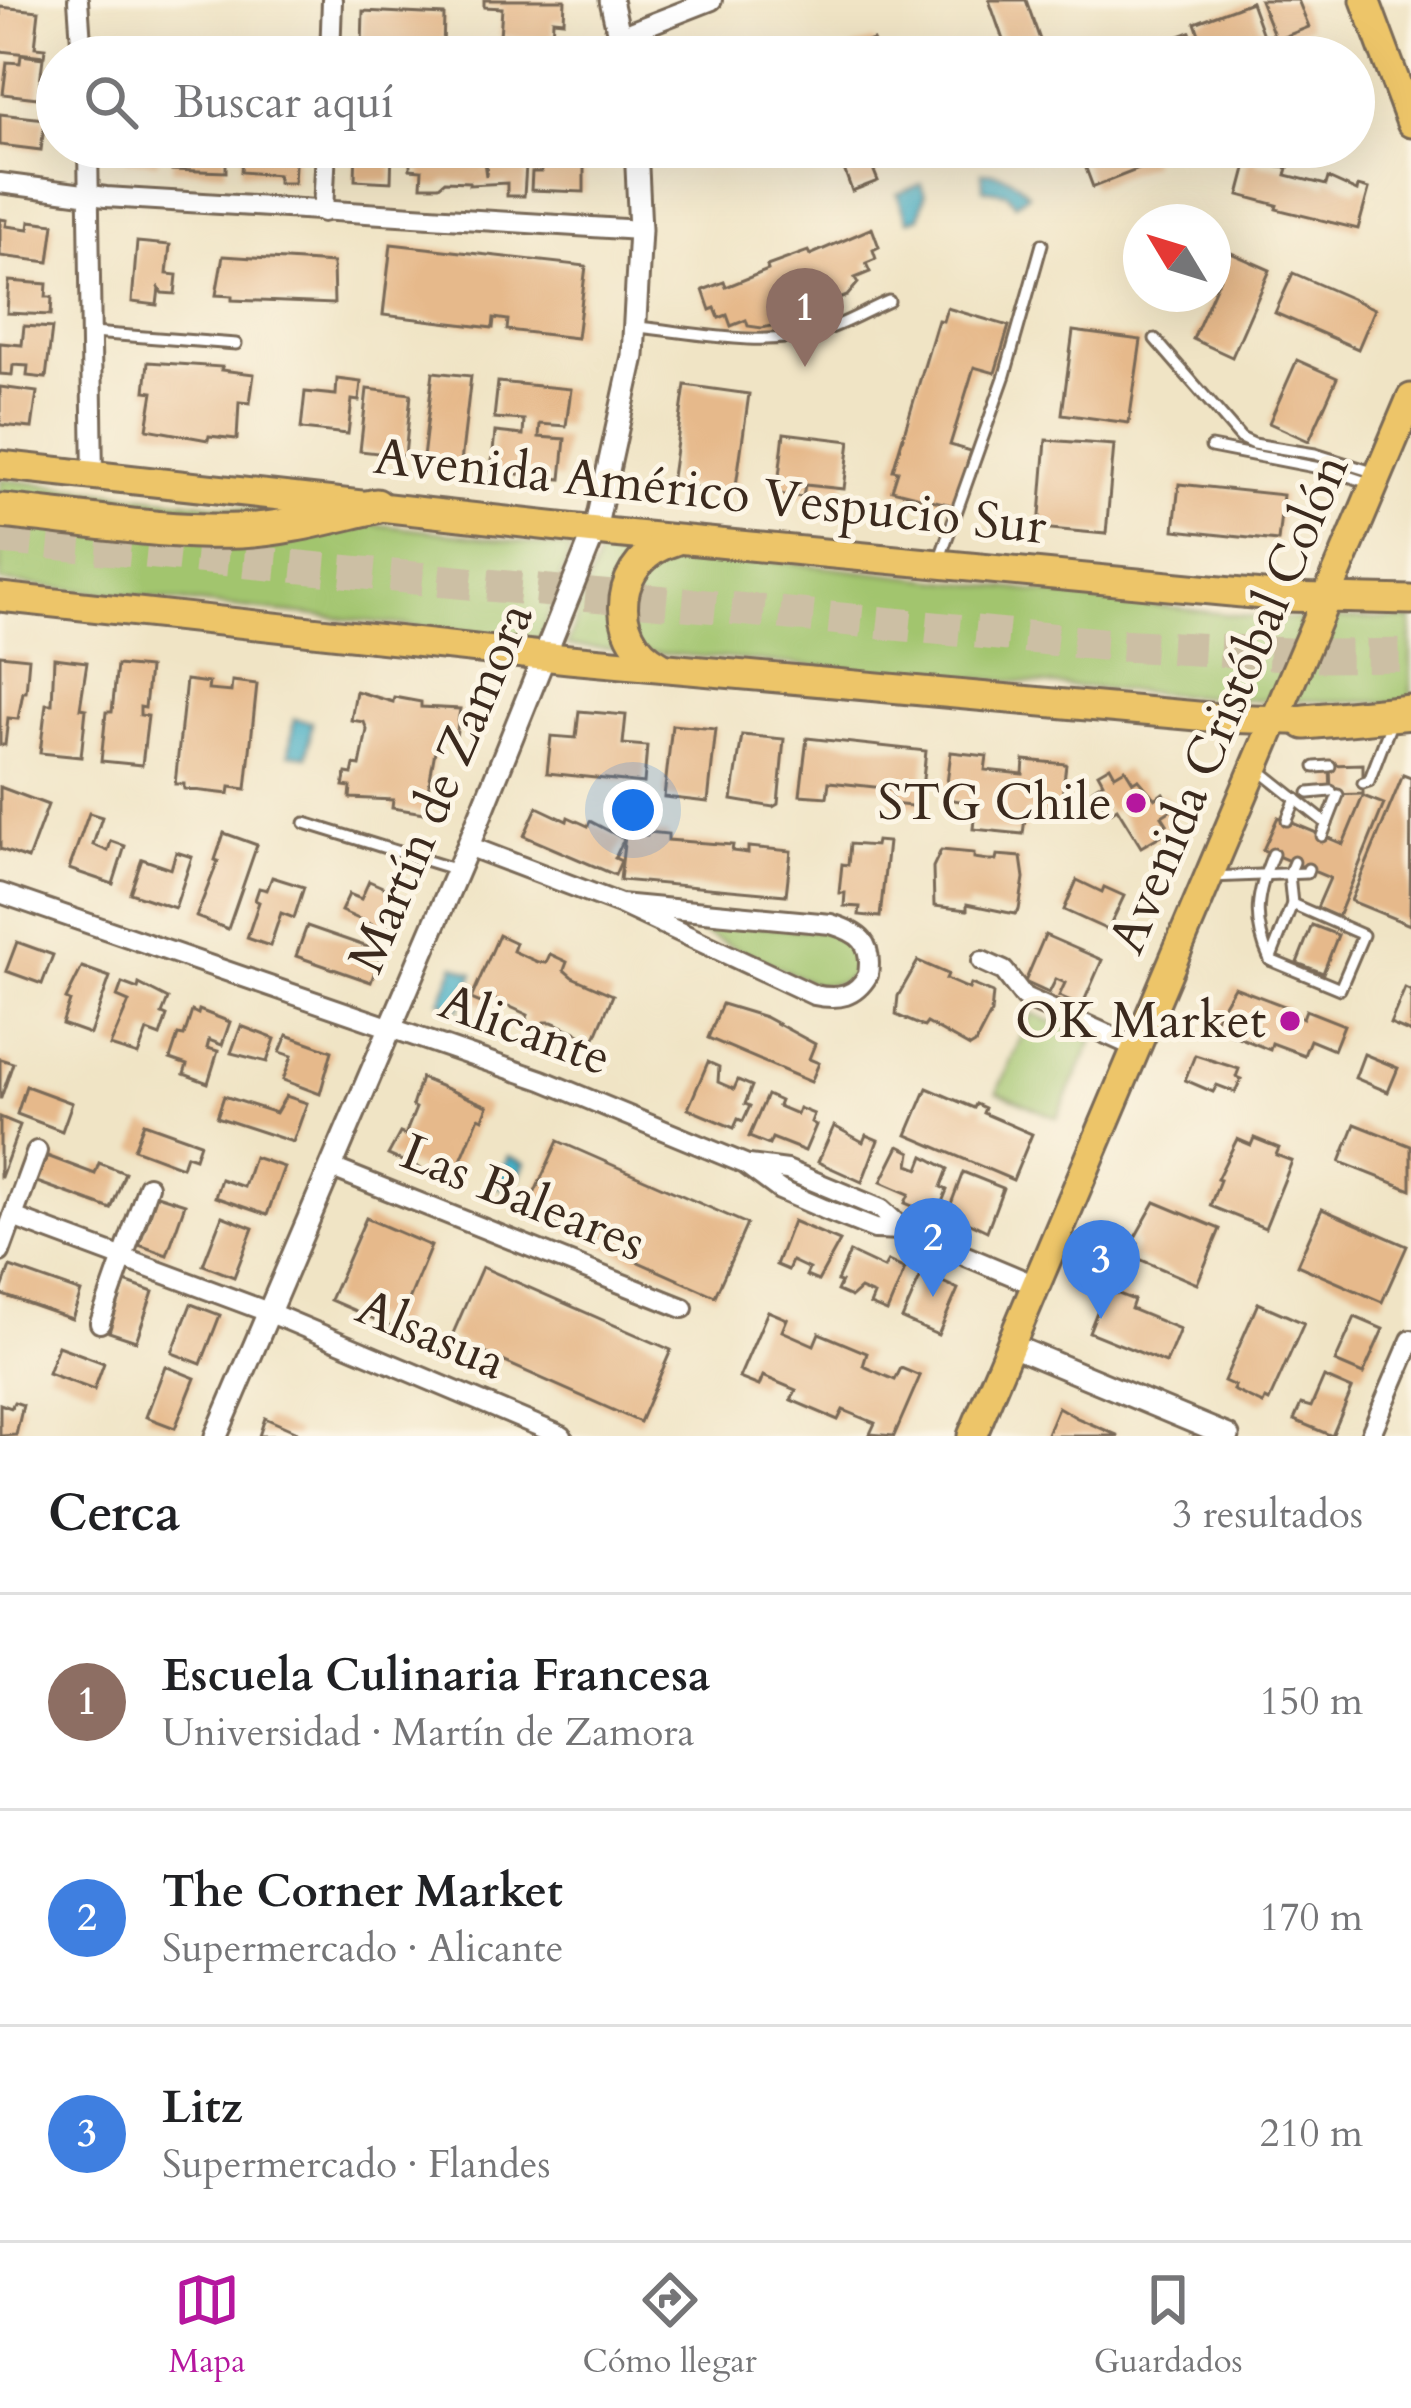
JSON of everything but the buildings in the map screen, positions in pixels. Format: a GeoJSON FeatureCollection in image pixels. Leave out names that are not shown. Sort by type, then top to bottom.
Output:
{"type":"FeatureCollection","features":[{"type":"Feature","properties":{"kind":"highway"},"geometry":{"type":"LineString","coordinates":[[0,511],[242,531],[376,506]]}},
{"type":"Feature","properties":{"kind":"highway"},"geometry":{"type":"LineString","coordinates":[[1289,722],[1405,718]]}},
{"type":"Feature","properties":{"kind":"main road"},"geometry":{"type":"LineString","coordinates":[[1365,0],[1411,123]]}},
{"type":"Feature","properties":{"kind":"main road","name":"Avenida Cristóbal Colón"},"geometry":{"type":"LineString","coordinates":[[972,1436],[1254,766],[1289,722],[1324,599],[1411,398]]}},
{"type":"Feature","properties":{"kind":"main road","name":"Avenida Américo Vespucio Sur"},"geometry":{"type":"LineString","coordinates":[[0,465],[691,540],[1324,599],[1411,600]]}},
{"type":"Feature","properties":{"kind":"main road"},"geometry":{"type":"LineString","coordinates":[[661,666],[643,654],[626,630],[622,601],[626,584],[650,551],[662,544],[691,540]]}},
{"type":"Feature","properties":{"kind":"main road"},"geometry":{"type":"LineString","coordinates":[[0,597],[547,656],[1289,722]]}},
{"type":"Feature","properties":{"kind":"street"},"geometry":{"type":"LineString","coordinates":[[78,0],[81,36]]}},
{"type":"Feature","properties":{"kind":"street"},"geometry":{"type":"LineString","coordinates":[[331,36],[332,0]]}},
{"type":"Feature","properties":{"kind":"street"},"geometry":{"type":"LineString","coordinates":[[611,0],[620,36]]}},
{"type":"Feature","properties":{"kind":"street"},"geometry":{"type":"LineString","coordinates":[[642,36],[712,0]]}},
{"type":"Feature","properties":{"kind":"street"},"geometry":{"type":"LineString","coordinates":[[90,168],[93,476]]}},
{"type":"Feature","properties":{"kind":"street"},"geometry":{"type":"LineString","coordinates":[[323,212],[325,168]]}},
{"type":"Feature","properties":{"kind":"street","name":"Martín de Zamora"},"geometry":{"type":"LineString","coordinates":[[216,1436],[468,845],[595,530],[633,356],[640,230],[637,168]]}},
{"type":"Feature","properties":{"kind":"street"},"geometry":{"type":"LineString","coordinates":[[0,183],[92,196],[640,230]]}},
{"type":"Feature","properties":{"kind":"street"},"geometry":{"type":"LineString","coordinates":[[468,845],[620,904],[814,995],[851,994],[868,975],[868,945],[861,936],[831,924],[620,904]]}},
{"type":"Feature","properties":{"kind":"street","name":"Alicante"},"geometry":{"type":"LineString","coordinates":[[0,892],[593,1099],[745,1164],[787,1170],[881,1209],[904,1230],[1035,1285]]}},
{"type":"Feature","properties":{"kind":"street"},"geometry":{"type":"LineString","coordinates":[[982,962],[1004,971],[1024,997],[1135,1047]]}},
{"type":"Feature","properties":{"kind":"street"},"geometry":{"type":"LineString","coordinates":[[0,1252],[37,1151]]}},
{"type":"Feature","properties":{"kind":"street","name":"Las Baleares"},"geometry":{"type":"LineString","coordinates":[[330,1167],[683,1308]]}},
{"type":"Feature","properties":{"kind":"street"},"geometry":{"type":"LineString","coordinates":[[100,1323],[148,1186]]}},
{"type":"Feature","properties":{"kind":"street","name":"Alsasua"},"geometry":{"type":"LineString","coordinates":[[13,1217],[268,1312],[562,1436]]}},
{"type":"Feature","properties":{"kind":"street"},"geometry":{"type":"LineString","coordinates":[[1370,1436],[1411,1340]]}},
{"type":"Feature","properties":{"kind":"street"},"geometry":{"type":"LineString","coordinates":[[1010,1345],[1228,1436]]}},
{"type":"Feature","properties":{"kind":"lane"},"geometry":{"type":"LineString","coordinates":[[937,563],[1005,375],[1042,244]]}},
{"type":"Feature","properties":{"kind":"lane"},"geometry":{"type":"LineString","coordinates":[[634,326],[758,339],[788,337],[820,332],[889,301]]}},
{"type":"Feature","properties":{"kind":"lane"},"geometry":{"type":"LineString","coordinates":[[92,332],[236,344]]}},
{"type":"Feature","properties":{"kind":"lane"},"geometry":{"type":"LineString","coordinates":[[1155,339],[1241,438],[1345,462],[1377,480]]}},
{"type":"Feature","properties":{"kind":"lane"},"geometry":{"type":"LineString","coordinates":[[1211,447],[1377,480]]}},
{"type":"Feature","properties":{"kind":"lane"},"geometry":{"type":"LineString","coordinates":[[1363,783],[1369,781],[1405,718]]}},
{"type":"Feature","properties":{"kind":"lane"},"geometry":{"type":"LineString","coordinates":[[1363,765],[1376,764]]}},
{"type":"Feature","properties":{"kind":"lane"},"geometry":{"type":"LineString","coordinates":[[1254,766],[1314,814],[1325,830],[1335,793],[1309,793]]}},
{"type":"Feature","properties":{"kind":"lane"},"geometry":{"type":"LineString","coordinates":[[1315,767],[1330,766]]}},
{"type":"Feature","properties":{"kind":"lane"},"geometry":{"type":"LineString","coordinates":[[1287,820],[1296,800]]}},
{"type":"Feature","properties":{"kind":"lane"},"geometry":{"type":"LineString","coordinates":[[1307,829],[1314,814]]}},
{"type":"Feature","properties":{"kind":"lane"},"geometry":{"type":"LineString","coordinates":[[304,823],[457,870]]}},
{"type":"Feature","properties":{"kind":"lane"},"geometry":{"type":"LineString","coordinates":[[1273,854],[1264,874],[1256,928],[1270,960],[1340,989],[1363,935],[1292,904]]}},
{"type":"Feature","properties":{"kind":"lane"},"geometry":{"type":"LineString","coordinates":[[1206,878],[1292,868],[1306,873],[1308,869]]}},
{"type":"Feature","properties":{"kind":"lane"},"geometry":{"type":"LineString","coordinates":[[1270,960],[1292,904],[1292,868]]}},
{"type":"Feature","properties":{"kind":"green space"},"geometry":{"type":"Polygon","coordinates":[[[0,479],[571,548],[540,640],[0,582],[0,479]]]}},
{"type":"Feature","properties":{"kind":"green space"},"geometry":{"type":"Polygon","coordinates":[[[603,541],[1268,619],[1411,619],[1411,703],[1231,699],[567,646],[603,541]]]}},
{"type":"Feature","properties":{"kind":"green space"},"geometry":{"type":"Polygon","coordinates":[[[671,919],[826,931],[856,948],[855,967],[842,982],[815,984],[671,919]]]}},
{"type":"Feature","properties":{"kind":"green space"},"geometry":{"type":"Polygon","coordinates":[[[1032,1013],[1093,1040],[1057,1118],[997,1092],[1032,1013]]]}},
{"type":"Feature","properties":{"kind":"water"},"geometry":{"type":"Polygon","coordinates":[[[982,172],[1008,177],[1028,194],[1015,204],[1007,193],[983,189],[982,172]]]}},
{"type":"Feature","properties":{"kind":"water"},"geometry":{"type":"Polygon","coordinates":[[[921,184],[925,195],[919,217],[908,221],[897,194],[921,184]]]}},
{"type":"Feature","properties":{"kind":"water"},"geometry":{"type":"Polygon","coordinates":[[[294,719],[312,722],[307,756],[289,754],[294,719]]]}},
{"type":"Feature","properties":{"kind":"water"},"geometry":{"type":"Polygon","coordinates":[[[455,965],[474,973],[459,1009],[440,1001],[455,965]]]}},
{"type":"Feature","properties":{"kind":"water"},"geometry":{"type":"Polygon","coordinates":[[[508,1156],[525,1163],[512,1192],[495,1185],[508,1156]]]}},
{"type":"Feature","properties":{"kind":"tunnel"},"geometry":{"type":"LineString","coordinates":[[0,538],[1101,644],[1324,656],[1411,655]]}},
{"type":"Feature","properties":{"kind":"place","name":"Escuela Culinaria Francesa"},"geometry":{"type":"Point","coordinates":[805,367]}},
{"type":"Feature","properties":{"kind":"place","name":"STG Chile"},"geometry":{"type":"Point","coordinates":[1136,803]}},
{"type":"Feature","properties":{"kind":"place","name":"OK Market"},"geometry":{"type":"Point","coordinates":[1290,1021]}},
{"type":"Feature","properties":{"kind":"place","name":"The Corner Market"},"geometry":{"type":"Point","coordinates":[933,1297]}},
{"type":"Feature","properties":{"kind":"place","name":"Litz"},"geometry":{"type":"Point","coordinates":[1101,1319]}}]}
